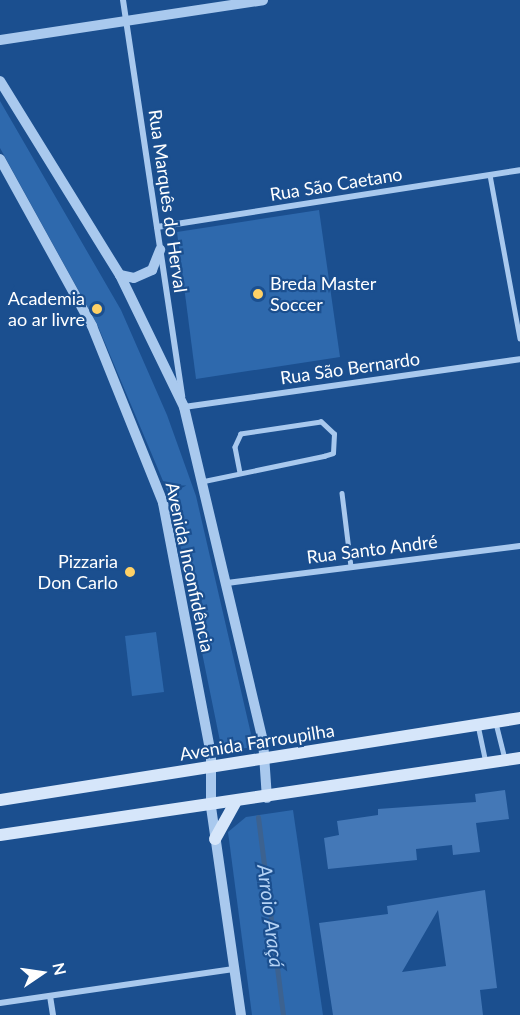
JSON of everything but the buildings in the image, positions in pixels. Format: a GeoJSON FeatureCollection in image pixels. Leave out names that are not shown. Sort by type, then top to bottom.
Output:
{"type":"FeatureCollection","features":[{"type":"Feature","properties":{"kind":"main road","name":"Avenida Farroupilha"},"geometry":{"type":"LineString","coordinates":[[0,800],[520,718]]}},
{"type":"Feature","properties":{"kind":"main road"},"geometry":{"type":"LineString","coordinates":[[0,835],[211,807],[520,758]]}},
{"type":"Feature","properties":{"kind":"main road"},"geometry":{"type":"LineString","coordinates":[[215,839],[235,803]]}},
{"type":"Feature","properties":{"kind":"street","name":"Rua Marquês do Herval"},"geometry":{"type":"LineString","coordinates":[[123,0],[184,407]]}},
{"type":"Feature","properties":{"kind":"street"},"geometry":{"type":"LineString","coordinates":[[0,40],[263,0]]}},
{"type":"Feature","properties":{"kind":"street","name":"Avenida Inconfidência"},"geometry":{"type":"LineString","coordinates":[[0,81],[120,275],[184,407],[204,481],[267,759],[267,798]]}},
{"type":"Feature","properties":{"kind":"street","name":"Avenida Inconfidência"},"geometry":{"type":"LineString","coordinates":[[0,159],[92,326],[158,486],[211,767],[211,807],[241,1015]]}},
{"type":"Feature","properties":{"kind":"street","name":"Rua São Caetano"},"geometry":{"type":"LineString","coordinates":[[157,227],[520,170]]}},
{"type":"Feature","properties":{"kind":"street"},"geometry":{"type":"LineString","coordinates":[[120,275],[134,278],[152,270],[160,250]]}},
{"type":"Feature","properties":{"kind":"street","name":"Rua São Bernardo"},"geometry":{"type":"LineString","coordinates":[[184,407],[520,358]]}},
{"type":"Feature","properties":{"kind":"street","name":"Rua Santo André"},"geometry":{"type":"LineString","coordinates":[[227,583],[520,546]]}},
{"type":"Feature","properties":{"kind":"street"},"geometry":{"type":"LineString","coordinates":[[0,1003],[234,969]]}},
{"type":"Feature","properties":{"kind":"street"},"geometry":{"type":"LineString","coordinates":[[50,996],[53,1015]]}},
{"type":"Feature","properties":{"kind":"lane"},"geometry":{"type":"LineString","coordinates":[[490,175],[520,338]]}},
{"type":"Feature","properties":{"kind":"lane"},"geometry":{"type":"LineString","coordinates":[[204,481],[333,453],[334,434],[321,422],[242,434],[235,447],[240,473]]}},
{"type":"Feature","properties":{"kind":"lane"},"geometry":{"type":"LineString","coordinates":[[342,493],[351,566]]}},
{"type":"Feature","properties":{"kind":"lane"},"geometry":{"type":"LineString","coordinates":[[495,722],[506,760]]}},
{"type":"Feature","properties":{"kind":"lane"},"geometry":{"type":"LineString","coordinates":[[478,725],[486,763]]}},
{"type":"Feature","properties":{"kind":"shaded area"},"geometry":{"type":"Polygon","coordinates":[[[0,101],[121,310],[167,415],[196,496],[254,747],[222,751],[171,500],[97,324],[0,148],[0,101]]]}},
{"type":"Feature","properties":{"kind":"shaded area","name":"Breda Master Soccer"},"geometry":{"type":"Polygon","coordinates":[[[319,210],[340,357],[196,379],[177,232],[319,210]]]}},
{"type":"Feature","properties":{"kind":"shaded area"},"geometry":{"type":"Polygon","coordinates":[[[156,632],[164,692],[132,696],[125,636],[156,632]]]}},
{"type":"Feature","properties":{"kind":"shaded area"},"geometry":{"type":"Polygon","coordinates":[[[293,810],[323,1015],[252,1015],[228,832],[246,817],[293,810]]]}},
{"type":"Feature","properties":{"kind":"waterway","name":"Arroio Araçá"},"geometry":{"type":"LineString","coordinates":[[258,817],[283,1015]]}},
{"type":"Feature","properties":{"kind":"place","name":"Breda Master Soccer"},"geometry":{"type":"Point","coordinates":[258,294]}},
{"type":"Feature","properties":{"kind":"place","name":"Academia ao ar livre"},"geometry":{"type":"Point","coordinates":[97,309]}},
{"type":"Feature","properties":{"kind":"place","name":"Pizzaria Don Carlo"},"geometry":{"type":"Point","coordinates":[130,572]}}]}
